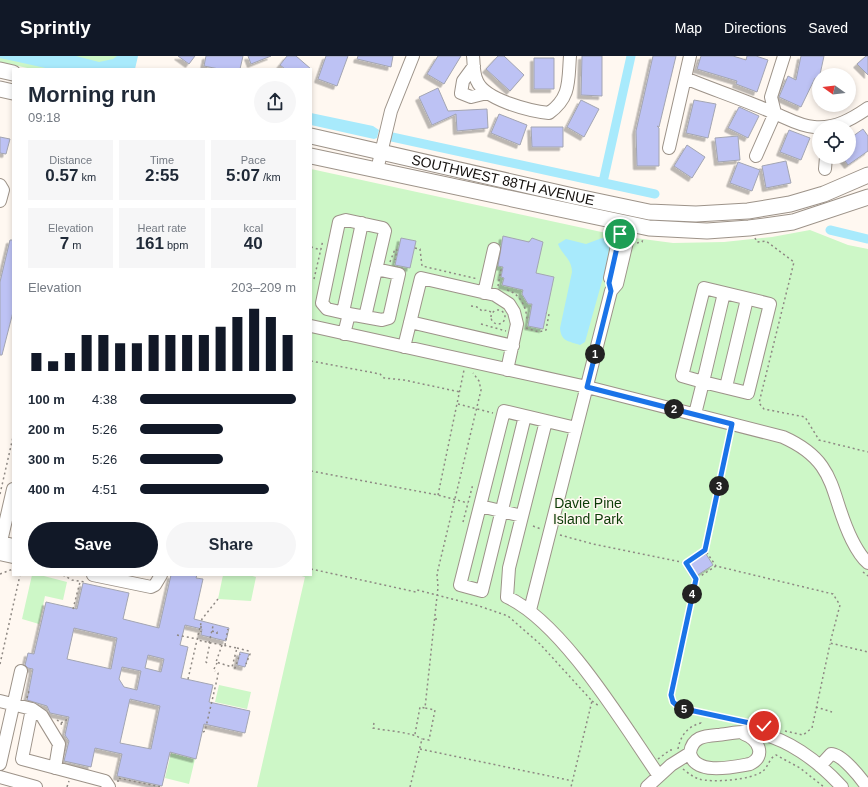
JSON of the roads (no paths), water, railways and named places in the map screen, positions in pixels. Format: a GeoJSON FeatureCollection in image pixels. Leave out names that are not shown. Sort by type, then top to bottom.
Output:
{"type":"FeatureCollection","features":[{"type":"Feature","properties":{"kind":"main road"},"geometry":{"type":"LineString","coordinates":[[0,70],[12,73]]}},
{"type":"Feature","properties":{"kind":"main road"},"geometry":{"type":"LineString","coordinates":[[0,89],[12,92]]}},
{"type":"Feature","properties":{"kind":"main road","name":"SOUTHWEST 88TH AVENUE"},"geometry":{"type":"LineString","coordinates":[[312,136],[649,212],[696,214],[748,211],[790,204],[824,194],[868,175]]}},
{"type":"Feature","properties":{"kind":"main road","name":"SOUTHWEST 88TH AVENUE"},"geometry":{"type":"LineString","coordinates":[[312,156],[649,228],[695,231],[749,228],[793,222],[868,197]]}},
{"type":"Feature","properties":{"kind":"street"},"geometry":{"type":"LineString","coordinates":[[377,170],[391,111],[413,56]]}},
{"type":"Feature","properties":{"kind":"street"},"geometry":{"type":"LineString","coordinates":[[473,61],[477,82],[486,93],[531,111],[549,113],[560,106],[566,93],[570,56]]}},
{"type":"Feature","properties":{"kind":"street"},"geometry":{"type":"LineString","coordinates":[[669,148],[690,56]]}},
{"type":"Feature","properties":{"kind":"street"},"geometry":{"type":"LineString","coordinates":[[756,156],[775,113],[770,96],[784,56]]}},
{"type":"Feature","properties":{"kind":"street"},"geometry":{"type":"LineString","coordinates":[[473,61],[463,81],[461,93],[471,97],[486,93]]}},
{"type":"Feature","properties":{"kind":"street"},"geometry":{"type":"LineString","coordinates":[[685,78],[775,113],[791,122],[812,127]]}},
{"type":"Feature","properties":{"kind":"street"},"geometry":{"type":"LineString","coordinates":[[851,120],[868,108]]}},
{"type":"Feature","properties":{"kind":"street"},"geometry":{"type":"LineString","coordinates":[[365,317],[376,269],[385,231],[383,228],[362,223],[346,220],[339,222],[322,303],[327,309],[365,317],[382,320],[389,318],[399,274],[376,269]]}},
{"type":"Feature","properties":{"kind":"street"},"geometry":{"type":"LineString","coordinates":[[344,334],[346,313],[362,223]]}},
{"type":"Feature","properties":{"kind":"street"},"geometry":{"type":"LineString","coordinates":[[530,610],[611,291],[609,283],[627,224]]}},
{"type":"Feature","properties":{"kind":"street"},"geometry":{"type":"LineString","coordinates":[[484,287],[494,249]]}},
{"type":"Feature","properties":{"kind":"street"},"geometry":{"type":"LineString","coordinates":[[404,347],[420,278],[484,287],[500,297],[512,308],[517,324],[507,370]]}},
{"type":"Feature","properties":{"kind":"street"},"geometry":{"type":"LineString","coordinates":[[704,288],[724,293],[770,304],[748,393],[682,376],[704,288]]}},
{"type":"Feature","properties":{"kind":"street"},"geometry":{"type":"LineString","coordinates":[[695,414],[724,293]]}},
{"type":"Feature","properties":{"kind":"street"},"geometry":{"type":"LineString","coordinates":[[726,387],[747,298]]}},
{"type":"Feature","properties":{"kind":"street"},"geometry":{"type":"LineString","coordinates":[[410,322],[513,346]]}},
{"type":"Feature","properties":{"kind":"street"},"geometry":{"type":"LineString","coordinates":[[312,326],[587,387],[695,414],[732,429],[782,437],[795,443],[820,463],[827,472],[846,528],[864,566]]}},
{"type":"Feature","properties":{"kind":"street"},"geometry":{"type":"LineString","coordinates":[[525,416],[482,591],[460,585],[474,504],[504,411],[576,428]]}},
{"type":"Feature","properties":{"kind":"street"},"geometry":{"type":"LineString","coordinates":[[546,421],[509,568],[507,597],[530,610],[562,643],[588,675],[659,776]]}},
{"type":"Feature","properties":{"kind":"street"},"geometry":{"type":"LineString","coordinates":[[0,547],[12,493]]}},
{"type":"Feature","properties":{"kind":"street"},"geometry":{"type":"LineString","coordinates":[[474,504],[522,516]]}},
{"type":"Feature","properties":{"kind":"street"},"geometry":{"type":"LineString","coordinates":[[0,547],[12,545]]}},
{"type":"Feature","properties":{"kind":"street"},"geometry":{"type":"LineString","coordinates":[[0,547],[12,556]]}},
{"type":"Feature","properties":{"kind":"street"},"geometry":{"type":"LineString","coordinates":[[97,576],[151,587],[155,585],[160,576]]}},
{"type":"Feature","properties":{"kind":"street"},"geometry":{"type":"LineString","coordinates":[[0,764],[21,671]]}},
{"type":"Feature","properties":{"kind":"street"},"geometry":{"type":"LineString","coordinates":[[0,700],[14,704],[29,705],[42,716],[59,744],[55,768]]}},
{"type":"Feature","properties":{"kind":"street"},"geometry":{"type":"LineString","coordinates":[[29,705],[22,759],[105,781],[109,787]]}},
{"type":"Feature","properties":{"kind":"street"},"geometry":{"type":"LineString","coordinates":[[646,787],[690,753],[694,743],[703,736],[738,733],[759,734],[792,748],[820,766],[842,787]]}},
{"type":"Feature","properties":{"kind":"street"},"geometry":{"type":"LineString","coordinates":[[738,733],[751,737],[757,742],[759,749],[756,760]]}},
{"type":"Feature","properties":{"kind":"street"},"geometry":{"type":"LineString","coordinates":[[690,753],[694,762],[706,767],[745,765],[756,760],[771,746],[778,745],[792,748]]}},
{"type":"Feature","properties":{"kind":"street"},"geometry":{"type":"LineString","coordinates":[[820,766],[831,754],[836,754],[857,774],[867,787]]}},
{"type":"Feature","properties":{"kind":"street"},"geometry":{"type":"LineString","coordinates":[[0,777],[36,787]]}},
{"type":"Feature","properties":{"kind":"water"},"geometry":{"type":"Polygon","coordinates":[[[0,56],[76,56],[99,62],[113,59],[117,56],[138,56],[135,68],[45,68],[0,58],[0,56]]]}},
{"type":"Feature","properties":{"kind":"water"},"geometry":{"type":"Polygon","coordinates":[[[312,113],[373,126],[379,130],[377,138],[374,139],[312,125],[312,113]]]}},
{"type":"Feature","properties":{"kind":"water"},"geometry":{"type":"Polygon","coordinates":[[[602,238],[606,239],[610,243],[606,267],[585,342],[580,345],[569,342],[562,336],[561,333],[560,328],[572,268],[569,260],[558,244],[566,239],[586,244],[602,238]]]}},
{"type":"Feature","properties":{"kind":"waterway"},"geometry":{"type":"LineString","coordinates":[[603,182],[631,56]]}},
{"type":"Feature","properties":{"kind":"waterway"},"geometry":{"type":"LineString","coordinates":[[392,137],[655,194]]}},
{"type":"Feature","properties":{"kind":"waterway"},"geometry":{"type":"LineString","coordinates":[[830,230],[868,239]]}},
{"type":"Feature","properties":{"kind":"park label","name":"Davie Pine Island Park"},"geometry":{"type":"Point","coordinates":[588,512]}}]}
